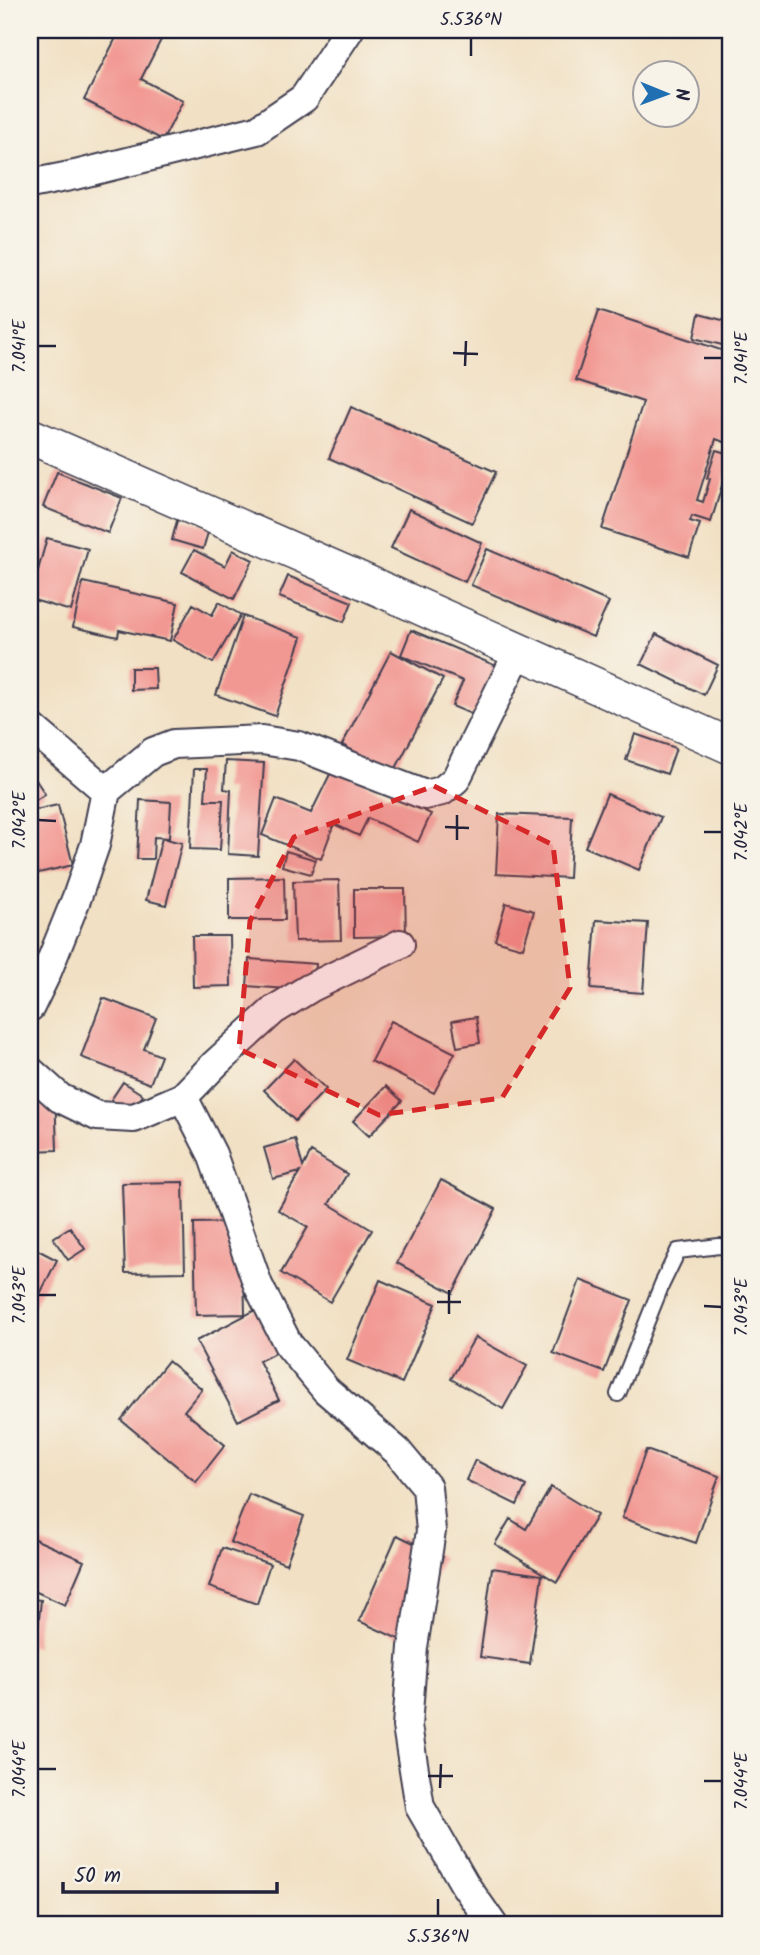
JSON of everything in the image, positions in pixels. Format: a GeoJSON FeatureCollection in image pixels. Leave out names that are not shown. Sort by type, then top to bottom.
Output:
{"type":"FeatureCollection","features":[{"type":"Feature","properties":{"kind":"street"},"geometry":{"type":"LineString","coordinates":[[30,184],[257,130],[304,98],[349,30]]}},
{"type":"Feature","properties":{"kind":"street"},"geometry":{"type":"LineString","coordinates":[[30,436],[331,567],[730,746]]}},
{"type":"Feature","properties":{"kind":"street"},"geometry":{"type":"LineString","coordinates":[[30,1007],[77,897],[95,845],[106,791],[153,752],[174,744],[262,740],[299,746],[425,795],[442,791],[456,779],[519,651]]}},
{"type":"Feature","properties":{"kind":"street"},"geometry":{"type":"LineString","coordinates":[[30,726],[106,791]]}},
{"type":"Feature","properties":{"kind":"street"},"geometry":{"type":"LineString","coordinates":[[30,1071],[60,1098],[97,1115],[134,1118],[183,1097],[215,1063],[274,1010],[310,988],[400,944]]}},
{"type":"Feature","properties":{"kind":"street"},"geometry":{"type":"LineString","coordinates":[[183,1097],[212,1154],[258,1285],[288,1344],[326,1390],[397,1451],[427,1487],[431,1531],[412,1647],[407,1726],[411,1753],[420,1807],[465,1885],[493,1925]]}},
{"type":"Feature","properties":{"kind":"lane"},"geometry":{"type":"LineString","coordinates":[[618,1394],[678,1251],[730,1247]]}},
{"type":"Feature","properties":{"kind":"highlighted area"},"geometry":{"type":"Polygon","coordinates":[[[434,786],[553,845],[570,988],[502,1098],[379,1115],[239,1049],[250,921],[294,837],[434,786]]]}},
{"type":"Feature","properties":{"kind":"building"},"geometry":{"type":"Polygon","coordinates":[[[120,30],[166,30],[141,79],[183,101],[163,140],[84,100],[120,30]]]}},
{"type":"Feature","properties":{"kind":"building"},"geometry":{"type":"Polygon","coordinates":[[[599,310],[730,353],[730,444],[716,439],[697,500],[703,502],[716,450],[730,454],[730,459],[711,522],[692,516],[690,521],[700,524],[689,557],[602,529],[643,402],[576,380],[599,310]]]}},
{"type":"Feature","properties":{"kind":"building"},"geometry":{"type":"Polygon","coordinates":[[[30,311],[36,313],[31,333],[30,333],[30,311]]]}},
{"type":"Feature","properties":{"kind":"building"},"geometry":{"type":"Polygon","coordinates":[[[699,314],[730,322],[730,347],[694,338],[699,314]]]}},
{"type":"Feature","properties":{"kind":"building"},"geometry":{"type":"Polygon","coordinates":[[[351,407],[496,472],[472,523],[329,458],[351,407]]]}},
{"type":"Feature","properties":{"kind":"building"},"geometry":{"type":"Polygon","coordinates":[[[57,472],[122,498],[108,533],[43,507],[57,472]]]}},
{"type":"Feature","properties":{"kind":"building"},"geometry":{"type":"Polygon","coordinates":[[[409,509],[482,543],[465,582],[391,548],[409,509]]]}},
{"type":"Feature","properties":{"kind":"building"},"geometry":{"type":"Polygon","coordinates":[[[178,517],[210,526],[203,549],[172,540],[178,517]]]}},
{"type":"Feature","properties":{"kind":"building"},"geometry":{"type":"Polygon","coordinates":[[[47,538],[88,549],[71,611],[30,599],[47,538]]]}},
{"type":"Feature","properties":{"kind":"building"},"geometry":{"type":"Polygon","coordinates":[[[487,549],[609,602],[593,637],[471,585],[487,549]]]}},
{"type":"Feature","properties":{"kind":"building"},"geometry":{"type":"Polygon","coordinates":[[[194,550],[225,566],[233,550],[253,560],[234,599],[182,572],[194,550]]]}},
{"type":"Feature","properties":{"kind":"building"},"geometry":{"type":"Polygon","coordinates":[[[288,576],[352,602],[344,622],[279,597],[288,576]]]}},
{"type":"Feature","properties":{"kind":"building"},"geometry":{"type":"Polygon","coordinates":[[[83,582],[178,603],[170,641],[119,630],[118,637],[73,627],[83,582]]]}},
{"type":"Feature","properties":{"kind":"building"},"geometry":{"type":"Polygon","coordinates":[[[219,602],[241,615],[213,663],[173,640],[193,604],[212,615],[219,602]]]}},
{"type":"Feature","properties":{"kind":"building"},"geometry":{"type":"Polygon","coordinates":[[[243,616],[302,637],[275,716],[216,695],[243,616]]]}},
{"type":"Feature","properties":{"kind":"building"},"geometry":{"type":"Polygon","coordinates":[[[411,630],[506,670],[485,720],[452,706],[463,681],[401,655],[411,630]]]}},
{"type":"Feature","properties":{"kind":"building"},"geometry":{"type":"Polygon","coordinates":[[[656,634],[718,665],[704,695],[641,664],[656,634]]]}},
{"type":"Feature","properties":{"kind":"building"},"geometry":{"type":"Polygon","coordinates":[[[391,651],[443,679],[394,772],[342,745],[391,651]]]}},
{"type":"Feature","properties":{"kind":"building"},"geometry":{"type":"Polygon","coordinates":[[[131,668],[155,668],[156,689],[131,690],[131,668]]]}},
{"type":"Feature","properties":{"kind":"building"},"geometry":{"type":"Polygon","coordinates":[[[635,734],[676,748],[667,774],[626,760],[635,734]]]}},
{"type":"Feature","properties":{"kind":"building"},"geometry":{"type":"Polygon","coordinates":[[[226,761],[264,763],[258,856],[228,854],[231,790],[224,789],[226,761]]]}},
{"type":"Feature","properties":{"kind":"building"},"geometry":{"type":"Polygon","coordinates":[[[333,768],[431,814],[418,842],[368,818],[359,836],[334,824],[321,859],[262,835],[276,799],[311,813],[333,768]]]}},
{"type":"Feature","properties":{"kind":"building"},"geometry":{"type":"Polygon","coordinates":[[[194,769],[207,769],[205,800],[223,800],[220,850],[190,849],[194,769]]]}},
{"type":"Feature","properties":{"kind":"building"},"geometry":{"type":"Polygon","coordinates":[[[34,777],[45,794],[30,804],[30,779],[34,777]]]}},
{"type":"Feature","properties":{"kind":"building"},"geometry":{"type":"Polygon","coordinates":[[[607,794],[661,817],[639,870],[585,847],[607,794]]]}},
{"type":"Feature","properties":{"kind":"building"},"geometry":{"type":"Polygon","coordinates":[[[140,800],[171,802],[169,838],[154,837],[153,859],[137,859],[140,800]]]}},
{"type":"Feature","properties":{"kind":"building"},"geometry":{"type":"Polygon","coordinates":[[[58,805],[73,865],[30,875],[30,811],[58,805]]]}},
{"type":"Feature","properties":{"kind":"building"},"geometry":{"type":"Polygon","coordinates":[[[499,814],[572,817],[569,878],[496,874],[499,814]]]}},
{"type":"Feature","properties":{"kind":"building"},"geometry":{"type":"Polygon","coordinates":[[[162,838],[182,843],[166,905],[146,900],[162,838]]]}},
{"type":"Feature","properties":{"kind":"building"},"geometry":{"type":"Polygon","coordinates":[[[286,851],[316,860],[311,874],[282,866],[286,851]]]}},
{"type":"Feature","properties":{"kind":"building"},"geometry":{"type":"Polygon","coordinates":[[[284,877],[285,920],[229,920],[229,878],[284,877]]]}},
{"type":"Feature","properties":{"kind":"building"},"geometry":{"type":"Polygon","coordinates":[[[339,880],[341,940],[295,941],[293,881],[339,880]]]}},
{"type":"Feature","properties":{"kind":"building"},"geometry":{"type":"Polygon","coordinates":[[[354,889],[405,889],[406,936],[354,937],[354,889]]]}},
{"type":"Feature","properties":{"kind":"building"},"geometry":{"type":"Polygon","coordinates":[[[506,903],[534,911],[523,948],[495,940],[506,903]]]}},
{"type":"Feature","properties":{"kind":"building"},"geometry":{"type":"Polygon","coordinates":[[[596,920],[648,923],[643,993],[591,989],[596,920]]]}},
{"type":"Feature","properties":{"kind":"building"},"geometry":{"type":"Polygon","coordinates":[[[192,936],[230,936],[231,986],[193,987],[192,936]]]}},
{"type":"Feature","properties":{"kind":"building"},"geometry":{"type":"Polygon","coordinates":[[[249,959],[316,964],[314,991],[247,986],[249,959]]]}},
{"type":"Feature","properties":{"kind":"building"},"geometry":{"type":"Polygon","coordinates":[[[103,998],[156,1018],[144,1049],[161,1056],[150,1084],[81,1057],[103,998]]]}},
{"type":"Feature","properties":{"kind":"building"},"geometry":{"type":"Polygon","coordinates":[[[476,1017],[480,1043],[457,1047],[452,1021],[476,1017]]]}},
{"type":"Feature","properties":{"kind":"building"},"geometry":{"type":"Polygon","coordinates":[[[391,1021],[455,1053],[434,1093],[371,1061],[391,1021]]]}},
{"type":"Feature","properties":{"kind":"building"},"geometry":{"type":"Polygon","coordinates":[[[294,1059],[326,1089],[295,1121],[264,1090],[294,1059]]]}},
{"type":"Feature","properties":{"kind":"building"},"geometry":{"type":"Polygon","coordinates":[[[123,1082],[143,1095],[132,1113],[111,1100],[123,1082]]]}},
{"type":"Feature","properties":{"kind":"building"},"geometry":{"type":"Polygon","coordinates":[[[386,1086],[402,1101],[369,1136],[353,1121],[386,1086]]]}},
{"type":"Feature","properties":{"kind":"building"},"geometry":{"type":"Polygon","coordinates":[[[30,1091],[55,1091],[57,1150],[30,1151],[30,1091]]]}},
{"type":"Feature","properties":{"kind":"building"},"geometry":{"type":"Polygon","coordinates":[[[295,1139],[303,1167],[311,1152],[347,1174],[329,1204],[372,1230],[330,1302],[281,1273],[308,1227],[278,1210],[300,1172],[273,1179],[264,1148],[295,1139]]]}},
{"type":"Feature","properties":{"kind":"building"},"geometry":{"type":"Polygon","coordinates":[[[441,1180],[496,1209],[453,1293],[397,1263],[441,1180]]]}},
{"type":"Feature","properties":{"kind":"building"},"geometry":{"type":"Polygon","coordinates":[[[183,1182],[185,1272],[125,1273],[122,1183],[183,1182]]]}},
{"type":"Feature","properties":{"kind":"building"},"geometry":{"type":"Polygon","coordinates":[[[243,1222],[245,1314],[196,1315],[194,1223],[243,1222]]]}},
{"type":"Feature","properties":{"kind":"building"},"geometry":{"type":"Polygon","coordinates":[[[70,1227],[85,1249],[68,1260],[53,1238],[70,1227]]]}},
{"type":"Feature","properties":{"kind":"building"},"geometry":{"type":"Polygon","coordinates":[[[30,1246],[57,1260],[30,1314],[30,1246]]]}},
{"type":"Feature","properties":{"kind":"building"},"geometry":{"type":"Polygon","coordinates":[[[380,1280],[436,1304],[402,1383],[347,1360],[380,1280]]]}},
{"type":"Feature","properties":{"kind":"building"},"geometry":{"type":"Polygon","coordinates":[[[580,1280],[632,1300],[604,1372],[553,1353],[580,1280]]]}},
{"type":"Feature","properties":{"kind":"building"},"geometry":{"type":"Polygon","coordinates":[[[267,1304],[289,1346],[259,1361],[279,1400],[238,1421],[196,1341],[267,1304]]]}},
{"type":"Feature","properties":{"kind":"building"},"geometry":{"type":"Polygon","coordinates":[[[475,1337],[527,1366],[503,1409],[451,1379],[475,1337]]]}},
{"type":"Feature","properties":{"kind":"building"},"geometry":{"type":"Polygon","coordinates":[[[168,1361],[202,1389],[184,1411],[225,1445],[196,1482],[121,1420],[168,1361]]]}},
{"type":"Feature","properties":{"kind":"building"},"geometry":{"type":"Polygon","coordinates":[[[646,1450],[719,1476],[696,1543],[622,1518],[646,1450]]]}},
{"type":"Feature","properties":{"kind":"building"},"geometry":{"type":"Polygon","coordinates":[[[475,1460],[526,1486],[517,1505],[466,1480],[475,1460]]]}},
{"type":"Feature","properties":{"kind":"building"},"geometry":{"type":"Polygon","coordinates":[[[551,1487],[597,1515],[557,1582],[495,1544],[510,1519],[526,1529],[551,1487]]]}},
{"type":"Feature","properties":{"kind":"building"},"geometry":{"type":"Polygon","coordinates":[[[249,1494],[304,1516],[286,1564],[230,1542],[249,1494]]]}},
{"type":"Feature","properties":{"kind":"building"},"geometry":{"type":"Polygon","coordinates":[[[397,1535],[443,1557],[405,1642],[359,1621],[397,1535]]]}},
{"type":"Feature","properties":{"kind":"building"},"geometry":{"type":"Polygon","coordinates":[[[30,1537],[84,1561],[65,1605],[30,1589],[30,1537]]]}},
{"type":"Feature","properties":{"kind":"building"},"geometry":{"type":"Polygon","coordinates":[[[222,1548],[270,1564],[257,1604],[209,1587],[222,1548]]]}},
{"type":"Feature","properties":{"kind":"building"},"geometry":{"type":"Polygon","coordinates":[[[492,1568],[542,1575],[530,1664],[480,1657],[492,1568]]]}},
{"type":"Feature","properties":{"kind":"building"},"geometry":{"type":"Polygon","coordinates":[[[30,1599],[41,1600],[36,1647],[30,1646],[30,1599]]]}}]}
